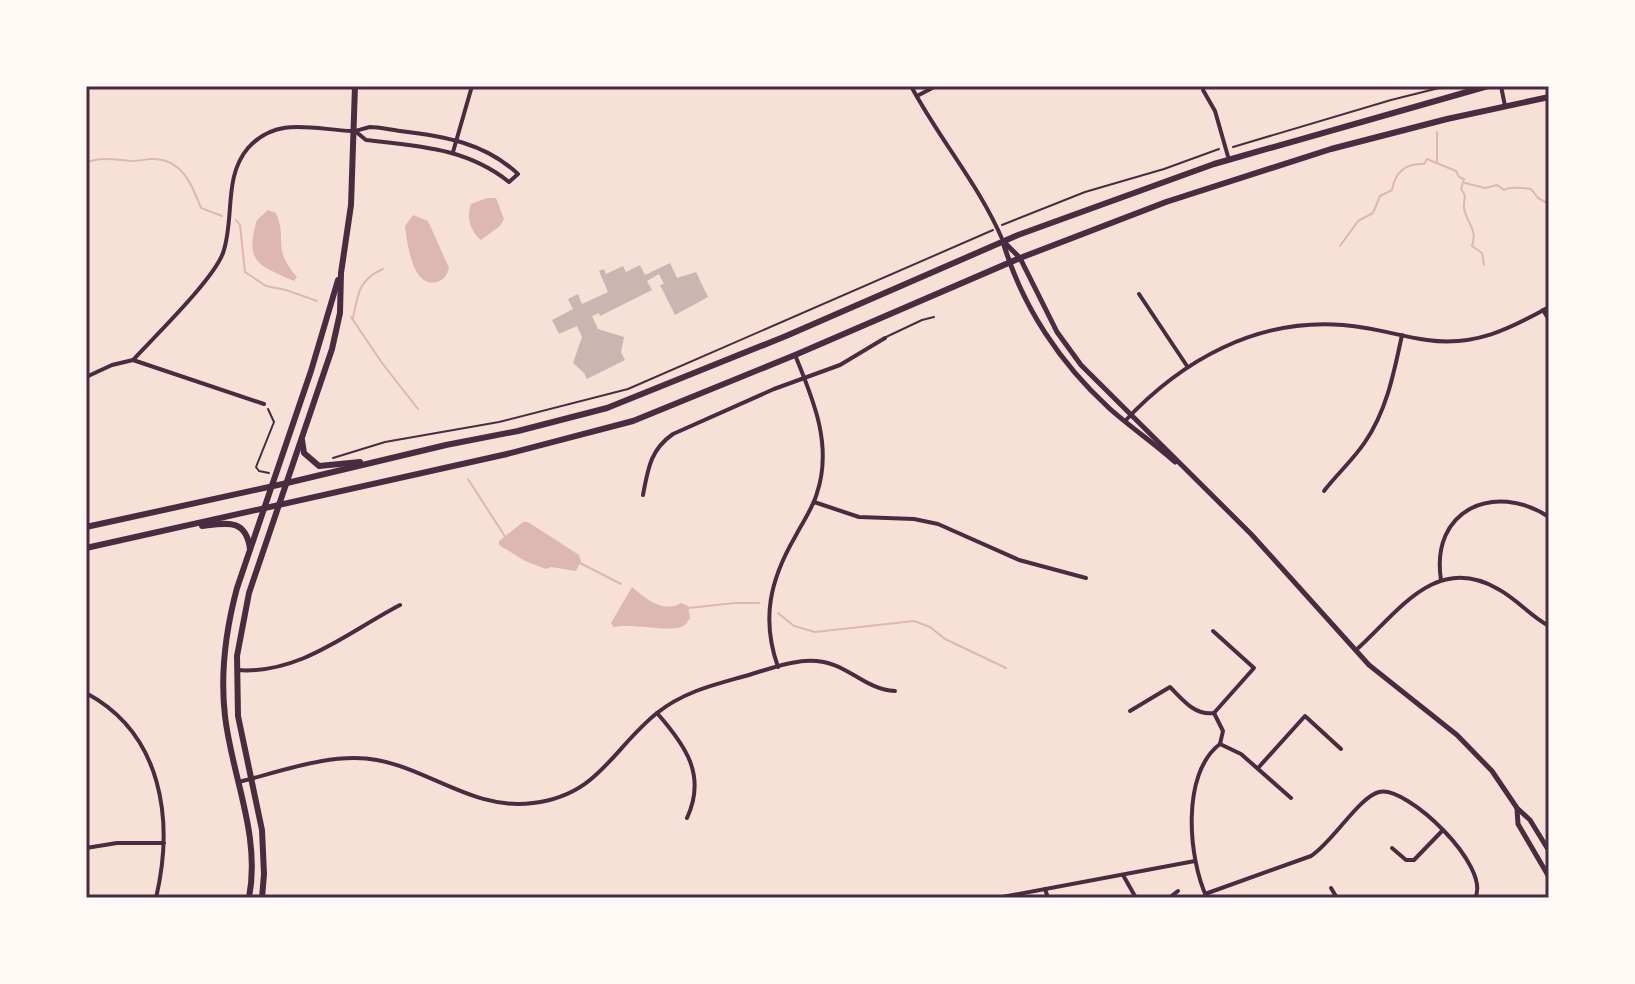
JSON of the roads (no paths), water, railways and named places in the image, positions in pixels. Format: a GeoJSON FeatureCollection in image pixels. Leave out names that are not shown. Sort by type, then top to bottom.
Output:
{"type":"FeatureCollection","features":[{"type":"Feature","properties":{"kind":"main road"},"geometry":{"type":"LineString","coordinates":[[262,898],[264,851],[259,807],[238,716],[237,670],[241,624],[332,349],[340,313],[341,273],[351,205],[355,86]]}},
{"type":"Feature","properties":{"kind":"main road"},"geometry":{"type":"LineString","coordinates":[[86,527],[518,431],[632,400],[1003,241],[1229,160],[1488,86]]}},
{"type":"Feature","properties":{"kind":"main road"},"geometry":{"type":"LineString","coordinates":[[86,548],[507,454],[633,421],[1010,262],[1166,202],[1331,149],[1549,97]]}},
{"type":"Feature","properties":{"kind":"main road"},"geometry":{"type":"LineString","coordinates":[[1003,241],[1020,258],[1068,348],[1294,581],[1354,651],[1383,679],[1457,735],[1492,771],[1517,808],[1530,820],[1549,851]]}},
{"type":"Feature","properties":{"kind":"main road"},"geometry":{"type":"LineString","coordinates":[[1003,241],[1045,334],[1059,355],[1081,382],[1124,422],[1200,484]]}},
{"type":"Feature","properties":{"kind":"main road"},"geometry":{"type":"LineString","coordinates":[[249,898],[252,853],[225,715],[224,653],[229,619],[341,273]]}},
{"type":"Feature","properties":{"kind":"main road"},"geometry":{"type":"LineString","coordinates":[[302,440],[304,453],[319,466],[379,461]]}},
{"type":"Feature","properties":{"kind":"main road"},"geometry":{"type":"LineString","coordinates":[[175,529],[231,523],[245,531],[250,549]]}},
{"type":"Feature","properties":{"kind":"main road"},"geometry":{"type":"LineString","coordinates":[[1517,808],[1518,824],[1549,877]]}},
{"type":"Feature","properties":{"kind":"street"},"geometry":{"type":"LineString","coordinates":[[453,152],[472,86]]}},
{"type":"Feature","properties":{"kind":"street"},"geometry":{"type":"LineString","coordinates":[[911,86],[1003,241]]}},
{"type":"Feature","properties":{"kind":"street"},"geometry":{"type":"LineString","coordinates":[[917,96],[936,86]]}},
{"type":"Feature","properties":{"kind":"street"},"geometry":{"type":"LineString","coordinates":[[1501,86],[1505,106]]}},
{"type":"Feature","properties":{"kind":"street"},"geometry":{"type":"LineString","coordinates":[[1203,90],[1215,111],[1229,160]]}},
{"type":"Feature","properties":{"kind":"street"},"geometry":{"type":"LineString","coordinates":[[133,360],[218,264],[226,243],[235,173],[246,150],[262,136],[285,127],[355,131],[369,127],[456,140],[490,153],[518,174],[509,182],[484,165],[453,152],[366,140],[355,131]]}},
{"type":"Feature","properties":{"kind":"street"},"geometry":{"type":"LineString","coordinates":[[1139,294],[1187,366]]}},
{"type":"Feature","properties":{"kind":"street"},"geometry":{"type":"LineString","coordinates":[[1124,422],[1187,366],[1235,341],[1289,327],[1343,325],[1441,342],[1477,340],[1503,332],[1546,309],[1549,320]]}},
{"type":"Feature","properties":{"kind":"street"},"geometry":{"type":"LineString","coordinates":[[1324,491],[1373,430],[1390,390],[1402,335]]}},
{"type":"Feature","properties":{"kind":"street"},"geometry":{"type":"LineString","coordinates":[[643,495],[648,464],[660,443],[689,426],[840,365],[885,338]]}},
{"type":"Feature","properties":{"kind":"street"},"geometry":{"type":"LineString","coordinates":[[778,667],[769,630],[771,592],[779,566],[814,502],[822,471],[823,445],[817,412],[795,355]]}},
{"type":"Feature","properties":{"kind":"street"},"geometry":{"type":"LineString","coordinates":[[86,377],[112,365],[133,360],[264,404]]}},
{"type":"Feature","properties":{"kind":"street"},"geometry":{"type":"LineString","coordinates":[[1441,580],[1439,554],[1445,536],[1457,520],[1474,507],[1496,500],[1514,501],[1531,506],[1549,517]]}},
{"type":"Feature","properties":{"kind":"street"},"geometry":{"type":"LineString","coordinates":[[814,502],[859,517],[914,519],[938,524],[1019,560],[1086,578]]}},
{"type":"Feature","properties":{"kind":"street"},"geometry":{"type":"LineString","coordinates":[[1354,651],[1412,596],[1441,580],[1464,578],[1490,584],[1549,626]]}},
{"type":"Feature","properties":{"kind":"street"},"geometry":{"type":"LineString","coordinates":[[237,670],[263,670],[295,662],[320,652],[400,605]]}},
{"type":"Feature","properties":{"kind":"street"},"geometry":{"type":"LineString","coordinates":[[1130,711],[1170,687],[1197,712],[1214,713],[1254,668],[1213,631]]}},
{"type":"Feature","properties":{"kind":"street"},"geometry":{"type":"LineString","coordinates":[[239,782],[325,761],[364,758],[402,767],[483,800],[511,805],[537,803],[566,794],[593,779],[657,713],[697,689],[803,661],[827,662],[845,668],[878,688],[895,691]]}},
{"type":"Feature","properties":{"kind":"street"},"geometry":{"type":"LineString","coordinates":[[86,693],[120,718],[149,757],[160,791],[164,843],[156,898]]}},
{"type":"Feature","properties":{"kind":"street"},"geometry":{"type":"LineString","coordinates":[[657,713],[686,751],[693,770],[695,795],[687,818]]}},
{"type":"Feature","properties":{"kind":"street"},"geometry":{"type":"LineString","coordinates":[[1214,713],[1223,731],[1220,744],[1206,757],[1195,791],[1192,833],[1195,861],[1206,896],[1311,856],[1369,797],[1382,791],[1399,796],[1427,815],[1460,847],[1478,878],[1475,898]]}},
{"type":"Feature","properties":{"kind":"street"},"geometry":{"type":"LineString","coordinates":[[1258,768],[1305,716],[1341,749]]}},
{"type":"Feature","properties":{"kind":"street"},"geometry":{"type":"LineString","coordinates":[[1220,744],[1241,754],[1291,798]]}},
{"type":"Feature","properties":{"kind":"street"},"geometry":{"type":"LineString","coordinates":[[1392,848],[1406,860],[1414,860],[1442,831]]}},
{"type":"Feature","properties":{"kind":"street"},"geometry":{"type":"LineString","coordinates":[[86,848],[117,843],[164,843]]}},
{"type":"Feature","properties":{"kind":"street"},"geometry":{"type":"LineString","coordinates":[[997,898],[1195,861]]}},
{"type":"Feature","properties":{"kind":"street"},"geometry":{"type":"LineString","coordinates":[[1123,875],[1136,898]]}},
{"type":"Feature","properties":{"kind":"street"},"geometry":{"type":"LineString","coordinates":[[1331,888],[1337,898]]}},
{"type":"Feature","properties":{"kind":"street"},"geometry":{"type":"LineString","coordinates":[[1045,889],[1048,898]]}},
{"type":"Feature","properties":{"kind":"street"},"geometry":{"type":"LineString","coordinates":[[1169,898],[1178,891]]}},
{"type":"Feature","properties":{"kind":"lane"},"geometry":{"type":"LineString","coordinates":[[885,338],[934,317]]}},
{"type":"Feature","properties":{"kind":"waterway"},"geometry":{"type":"LineString","coordinates":[[1437,132],[1437,163]]}},
{"type":"Feature","properties":{"kind":"waterway"},"geometry":{"type":"LineString","coordinates":[[86,163],[102,159],[170,162],[189,181],[201,208],[222,216]]}},
{"type":"Feature","properties":{"kind":"waterway"},"geometry":{"type":"LineString","coordinates":[[1340,246],[1358,221],[1373,213],[1380,196],[1392,190],[1402,170],[1411,165],[1424,164],[1427,159],[1456,171],[1464,179],[1461,189],[1465,196],[1465,213],[1474,235],[1472,246],[1482,253],[1484,265]]}},
{"type":"Feature","properties":{"kind":"waterway"},"geometry":{"type":"LineString","coordinates":[[1465,183],[1485,188],[1497,185],[1504,190],[1531,189],[1538,198],[1549,204]]}},
{"type":"Feature","properties":{"kind":"waterway"},"geometry":{"type":"LineString","coordinates":[[236,220],[240,225],[245,272],[266,286],[317,301]]}},
{"type":"Feature","properties":{"kind":"waterway"},"geometry":{"type":"LineString","coordinates":[[353,318],[364,283],[383,269]]}},
{"type":"Feature","properties":{"kind":"waterway"},"geometry":{"type":"LineString","coordinates":[[351,317],[418,409]]}},
{"type":"Feature","properties":{"kind":"waterway"},"geometry":{"type":"LineString","coordinates":[[468,479],[506,538]]}},
{"type":"Feature","properties":{"kind":"waterway"},"geometry":{"type":"LineString","coordinates":[[580,563],[621,584]]}},
{"type":"Feature","properties":{"kind":"waterway"},"geometry":{"type":"LineString","coordinates":[[688,608],[759,603]]}},
{"type":"Feature","properties":{"kind":"waterway"},"geometry":{"type":"LineString","coordinates":[[778,613],[794,626],[815,632],[914,621],[1006,668]]}}]}
